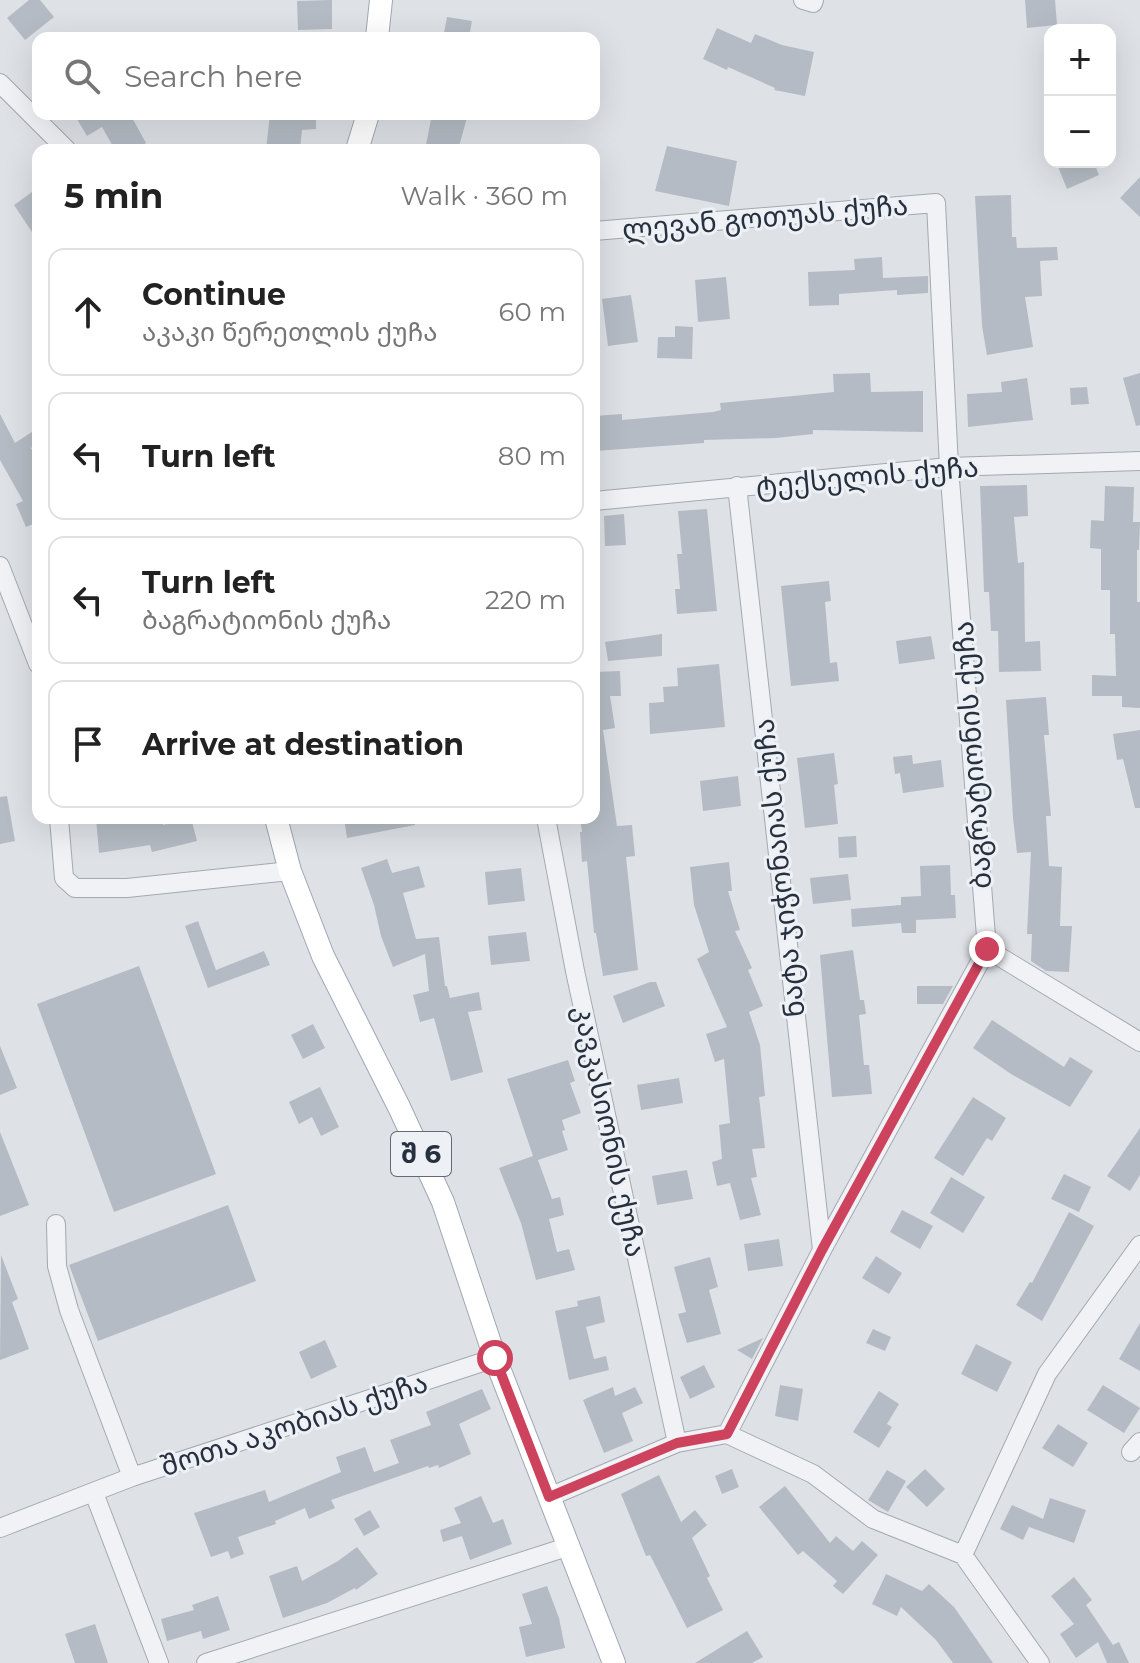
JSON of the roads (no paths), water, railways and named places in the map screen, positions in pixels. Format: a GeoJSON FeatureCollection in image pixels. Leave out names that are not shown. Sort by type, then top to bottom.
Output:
{"type":"FeatureCollection","features":[{"type":"Feature","properties":{"kind":"main road"},"geometry":{"type":"LineString","coordinates":[[378,32],[381,0]]}},
{"type":"Feature","properties":{"kind":"main road"},"geometry":{"type":"LineString","coordinates":[[359,144],[366,120]]}},
{"type":"Feature","properties":{"kind":"main road","name":"შ 6"},"geometry":{"type":"LineString","coordinates":[[278,824],[290,871],[323,956],[443,1202],[495,1358],[614,1663]]}},
{"type":"Feature","properties":{"kind":"street"},"geometry":{"type":"LineString","coordinates":[[803,0],[813,3],[814,0]]}},
{"type":"Feature","properties":{"kind":"street"},"geometry":{"type":"LineString","coordinates":[[0,83],[32,115]]}},
{"type":"Feature","properties":{"kind":"street"},"geometry":{"type":"LineString","coordinates":[[37,120],[61,144]]}},
{"type":"Feature","properties":{"kind":"street","name":"ლევან გოთუას ქუჩა"},"geometry":{"type":"LineString","coordinates":[[600,231],[936,203]]}},
{"type":"Feature","properties":{"kind":"street","name":"ბაგრატიონის ქუჩა"},"geometry":{"type":"LineString","coordinates":[[936,203],[949,467],[987,949]]}},
{"type":"Feature","properties":{"kind":"street","name":"ტექსელის ქუჩა"},"geometry":{"type":"LineString","coordinates":[[600,500],[949,467],[1140,461]]}},
{"type":"Feature","properties":{"kind":"street","name":"ნატა ჯიჭონაიას ქუჩა"},"geometry":{"type":"LineString","coordinates":[[737,486],[822,1250]]}},
{"type":"Feature","properties":{"kind":"street"},"geometry":{"type":"LineString","coordinates":[[0,566],[32,649]]}},
{"type":"Feature","properties":{"kind":"street"},"geometry":{"type":"LineString","coordinates":[[60,824],[64,878],[75,888],[127,888],[290,871]]}},
{"type":"Feature","properties":{"kind":"street","name":"კავკასიონის ქუჩა"},"geometry":{"type":"LineString","coordinates":[[547,824],[575,971],[677,1443]]}},
{"type":"Feature","properties":{"kind":"street"},"geometry":{"type":"LineString","coordinates":[[727,1434],[822,1250],[987,949],[1140,1042]]}},
{"type":"Feature","properties":{"kind":"street"},"geometry":{"type":"LineString","coordinates":[[56,1224],[57,1266],[69,1310],[132,1477]]}},
{"type":"Feature","properties":{"kind":"street"},"geometry":{"type":"LineString","coordinates":[[963,1555],[1047,1374],[1140,1245]]}},
{"type":"Feature","properties":{"kind":"street","name":"შოთა აკობიას ქუჩა"},"geometry":{"type":"LineString","coordinates":[[0,1528],[132,1477],[495,1358]]}},
{"type":"Feature","properties":{"kind":"street"},"geometry":{"type":"LineString","coordinates":[[549,1497],[677,1443],[727,1434],[813,1474],[873,1519],[963,1555],[1040,1663]]}},
{"type":"Feature","properties":{"kind":"street"},"geometry":{"type":"LineString","coordinates":[[94,1493],[159,1663]]}},
{"type":"Feature","properties":{"kind":"street"},"geometry":{"type":"LineString","coordinates":[[206,1663],[570,1546]]}}]}
